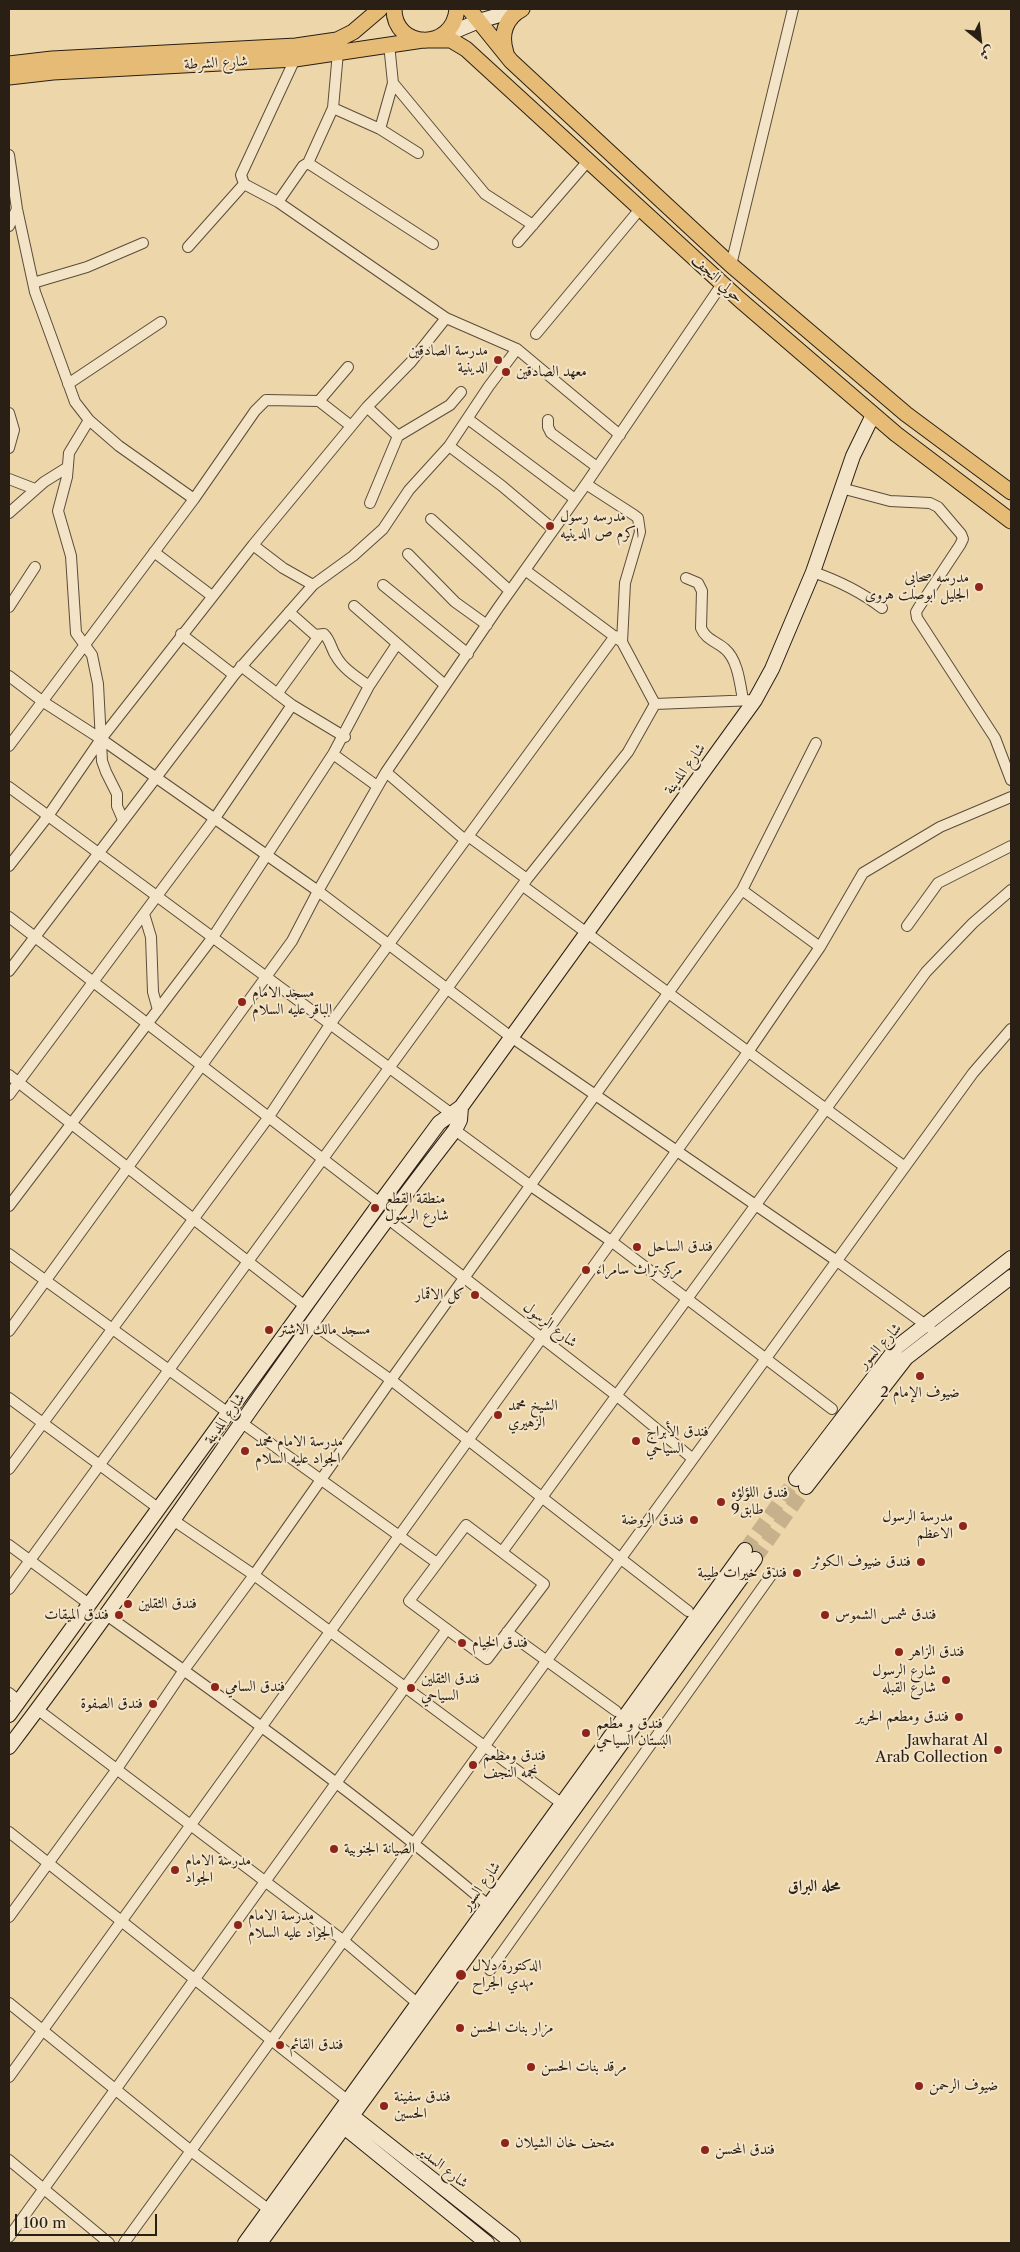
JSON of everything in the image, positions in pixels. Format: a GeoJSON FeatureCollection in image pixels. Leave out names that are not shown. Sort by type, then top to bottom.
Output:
{"type":"FeatureCollection","features":[{"type":"Feature","properties":{"kind":"main road"},"geometry":{"type":"LineString","coordinates":[[337,46],[351,30],[364,9]]}},
{"type":"Feature","properties":{"kind":"main road","name":"شارع الشرطة"},"geometry":{"type":"LineString","coordinates":[[9,77],[53,72],[296,59],[337,46],[380,9]]}},
{"type":"Feature","properties":{"kind":"main road"},"geometry":{"type":"LineString","coordinates":[[430,40],[450,30],[454,24],[457,9]]}},
{"type":"Feature","properties":{"kind":"main road"},"geometry":{"type":"LineString","coordinates":[[469,9],[481,15],[511,61],[731,265],[906,414],[1011,492]]}},
{"type":"Feature","properties":{"kind":"main road"},"geometry":{"type":"LineString","coordinates":[[394,13],[407,34],[430,40],[481,15],[499,14],[521,9]]}},
{"type":"Feature","properties":{"kind":"main road"},"geometry":{"type":"LineString","coordinates":[[511,61],[503,44],[503,35],[509,18],[521,9]]}},
{"type":"Feature","properties":{"kind":"main road","name":"شارع الشرطة"},"geometry":{"type":"LineString","coordinates":[[9,64],[52,59],[296,46],[389,44],[430,40]]}},
{"type":"Feature","properties":{"kind":"main road","name":"حولي النجف"},"geometry":{"type":"LineString","coordinates":[[430,40],[451,40],[466,50],[721,284],[873,415],[1011,521]]}},
{"type":"Feature","properties":{"kind":"main road"},"geometry":{"type":"LineString","coordinates":[[721,284],[726,282],[732,275],[731,265]]}},
{"type":"Feature","properties":{"kind":"main road"},"geometry":{"type":"LineString","coordinates":[[739,299],[741,287],[752,283]]}},
{"type":"Feature","properties":{"kind":"main road","name":"شارع المدينة"},"geometry":{"type":"LineString","coordinates":[[9,1747],[313,1324],[457,1118],[511,1037],[587,934],[772,669],[813,572],[853,456],[873,415]]}},
{"type":"Feature","properties":{"kind":"main road","name":"شارع المدينة"},"geometry":{"type":"LineString","coordinates":[[9,1716],[14,1697],[89,1604],[380,1203],[440,1124],[457,1118]]}},
{"type":"Feature","properties":{"kind":"main road","name":"شارع السور"},"geometry":{"type":"LineString","coordinates":[[1011,1258],[925,1323],[897,1347],[801,1483],[898,1366],[1011,1277]]}},
{"type":"Feature","properties":{"kind":"main road","name":"شارع السور"},"geometry":{"type":"LineString","coordinates":[[245,2243],[268,2210],[306,2168],[350,2122],[750,1554],[561,1803],[417,2002],[341,2109],[306,2168],[260,2243]]}},
{"type":"Feature","properties":{"kind":"main road"},"geometry":{"type":"LineString","coordinates":[[341,2109],[350,2122]]}},
{"type":"Feature","properties":{"kind":"main road","name":"شارع السدير"},"geometry":{"type":"LineString","coordinates":[[350,2122],[513,2243]]}},
{"type":"Feature","properties":{"kind":"main road","name":"شارع السدير"},"geometry":{"type":"LineString","coordinates":[[350,2122],[482,2239]]}},
{"type":"Feature","properties":{"kind":"main road"},"geometry":{"type":"LineString","coordinates":[[482,2239],[486,2222]]}},
{"type":"Feature","properties":{"kind":"street"},"geometry":{"type":"LineString","coordinates":[[731,265],[793,9]]}},
{"type":"Feature","properties":{"kind":"street"},"geometry":{"type":"LineString","coordinates":[[380,129],[393,83],[389,44]]}},
{"type":"Feature","properties":{"kind":"street"},"geometry":{"type":"LineString","coordinates":[[278,202],[303,166],[308,163],[333,108],[337,46]]}},
{"type":"Feature","properties":{"kind":"street"},"geometry":{"type":"LineString","coordinates":[[296,59],[241,176],[244,184],[278,202],[446,318],[517,349],[620,435]]}},
{"type":"Feature","properties":{"kind":"street"},"geometry":{"type":"LineString","coordinates":[[393,83],[485,194],[533,225]]}},
{"type":"Feature","properties":{"kind":"street"},"geometry":{"type":"LineString","coordinates":[[333,108],[380,129],[418,153]]}},
{"type":"Feature","properties":{"kind":"street"},"geometry":{"type":"LineString","coordinates":[[9,155],[17,209],[39,306],[74,402],[89,420],[133,457],[194,499]]}},
{"type":"Feature","properties":{"kind":"street"},"geometry":{"type":"LineString","coordinates":[[518,242],[588,161]]}},
{"type":"Feature","properties":{"kind":"street"},"geometry":{"type":"LineString","coordinates":[[308,163],[433,244]]}},
{"type":"Feature","properties":{"kind":"street"},"geometry":{"type":"LineString","coordinates":[[188,247],[244,184]]}},
{"type":"Feature","properties":{"kind":"street"},"geometry":{"type":"LineString","coordinates":[[9,226],[17,209]]}},
{"type":"Feature","properties":{"kind":"street"},"geometry":{"type":"LineString","coordinates":[[536,334],[640,209]]}},
{"type":"Feature","properties":{"kind":"street"},"geometry":{"type":"LineString","coordinates":[[33,283],[87,267],[143,243]]}},
{"type":"Feature","properties":{"kind":"street"},"geometry":{"type":"LineString","coordinates":[[9,1331],[268,978],[292,941],[318,891],[386,772],[620,435],[721,284]]}},
{"type":"Feature","properties":{"kind":"street"},"geometry":{"type":"LineString","coordinates":[[9,866],[48,816],[101,739],[253,544],[367,407],[412,362],[446,318]]}},
{"type":"Feature","properties":{"kind":"street"},"geometry":{"type":"LineString","coordinates":[[68,384],[161,322]]}},
{"type":"Feature","properties":{"kind":"street"},"geometry":{"type":"LineString","coordinates":[[9,971],[234,674],[313,585],[384,529],[409,490],[449,446],[517,349]]}},
{"type":"Feature","properties":{"kind":"street"},"geometry":{"type":"LineString","coordinates":[[319,401],[348,367]]}},
{"type":"Feature","properties":{"kind":"street"},"geometry":{"type":"LineString","coordinates":[[370,503],[398,436],[450,405],[461,392]]}},
{"type":"Feature","properties":{"kind":"street"},"geometry":{"type":"LineString","coordinates":[[9,746],[194,499],[255,411],[266,400],[319,401],[351,426]]}},
{"type":"Feature","properties":{"kind":"street"},"geometry":{"type":"LineString","coordinates":[[367,407],[398,436]]}},
{"type":"Feature","properties":{"kind":"street"},"geometry":{"type":"LineString","coordinates":[[9,413],[14,430],[9,448]]}},
{"type":"Feature","properties":{"kind":"street"},"geometry":{"type":"LineString","coordinates":[[468,419],[575,499]]}},
{"type":"Feature","properties":{"kind":"street"},"geometry":{"type":"LineString","coordinates":[[89,420],[69,453],[67,477],[58,506],[58,517],[71,556],[75,628],[78,637],[92,655],[98,684],[102,761],[118,796],[117,806],[123,820]]}},
{"type":"Feature","properties":{"kind":"street"},"geometry":{"type":"LineString","coordinates":[[548,420],[548,427],[551,433],[597,468]]}},
{"type":"Feature","properties":{"kind":"street"},"geometry":{"type":"LineString","coordinates":[[449,446],[502,486],[553,529]]}},
{"type":"Feature","properties":{"kind":"street"},"geometry":{"type":"LineString","coordinates":[[9,514],[35,489],[68,467]]}},
{"type":"Feature","properties":{"kind":"street"},"geometry":{"type":"LineString","coordinates":[[9,479],[35,489]]}},
{"type":"Feature","properties":{"kind":"street"},"geometry":{"type":"LineString","coordinates":[[9,1469],[268,1118],[331,1023],[466,838],[618,639],[625,583],[640,532],[639,523],[634,515],[586,484]]}},
{"type":"Feature","properties":{"kind":"street"},"geometry":{"type":"LineString","coordinates":[[842,488],[890,501],[930,502],[938,507],[961,534],[963,539],[960,545],[916,612],[917,618],[995,738],[1011,780]]}},
{"type":"Feature","properties":{"kind":"street"},"geometry":{"type":"LineString","coordinates":[[431,519],[510,591]]}},
{"type":"Feature","properties":{"kind":"street"},"geometry":{"type":"LineString","coordinates":[[253,544],[283,568],[313,585]]}},
{"type":"Feature","properties":{"kind":"street"},"geometry":{"type":"LineString","coordinates":[[154,552],[212,596]]}},
{"type":"Feature","properties":{"kind":"street"},"geometry":{"type":"LineString","coordinates":[[408,554],[455,602],[487,625]]}},
{"type":"Feature","properties":{"kind":"street"},"geometry":{"type":"LineString","coordinates":[[9,607],[35,567]]}},
{"type":"Feature","properties":{"kind":"street"},"geometry":{"type":"LineString","coordinates":[[525,570],[618,639],[655,704]]}},
{"type":"Feature","properties":{"kind":"street"},"geometry":{"type":"LineString","coordinates":[[813,572],[847,584],[882,608]]}},
{"type":"Feature","properties":{"kind":"street"},"geometry":{"type":"LineString","coordinates":[[655,704],[749,700],[732,658],[725,649],[704,634],[701,628],[702,591],[698,583],[686,578]]}},
{"type":"Feature","properties":{"kind":"street"},"geometry":{"type":"LineString","coordinates":[[384,585],[468,654]]}},
{"type":"Feature","properties":{"kind":"street"},"geometry":{"type":"LineString","coordinates":[[354,606],[445,685]]}},
{"type":"Feature","properties":{"kind":"street"},"geometry":{"type":"LineString","coordinates":[[289,612],[315,635],[319,636]]}},
{"type":"Feature","properties":{"kind":"street"},"geometry":{"type":"LineString","coordinates":[[182,634],[234,674]]}},
{"type":"Feature","properties":{"kind":"street"},"geometry":{"type":"LineString","coordinates":[[277,694],[319,636],[324,634],[329,638],[336,657],[348,670],[370,686]]}},
{"type":"Feature","properties":{"kind":"street"},"geometry":{"type":"LineString","coordinates":[[9,1206],[213,937],[333,754],[370,686],[397,644]]}},
{"type":"Feature","properties":{"kind":"street"},"geometry":{"type":"LineString","coordinates":[[241,666],[292,705],[344,736]]}},
{"type":"Feature","properties":{"kind":"street"},"geometry":{"type":"LineString","coordinates":[[9,676],[42,701],[101,739],[318,891],[511,1037],[837,1261],[925,1323],[937,1334]]}},
{"type":"Feature","properties":{"kind":"street"},"geometry":{"type":"LineString","coordinates":[[9,1589],[525,883],[628,752],[655,704]]}},
{"type":"Feature","properties":{"kind":"street"},"geometry":{"type":"LineString","coordinates":[[9,1095],[158,897],[292,705]]}},
{"type":"Feature","properties":{"kind":"street"},"geometry":{"type":"LineString","coordinates":[[9,1917],[117,1769],[184,1670],[254,1575],[391,1380],[742,890],[816,743]]}},
{"type":"Feature","properties":{"kind":"street"},"geometry":{"type":"LineString","coordinates":[[333,754],[377,786]]}},
{"type":"Feature","properties":{"kind":"street"},"geometry":{"type":"LineString","coordinates":[[386,772],[587,934],[905,1167]]}},
{"type":"Feature","properties":{"kind":"street"},"geometry":{"type":"LineString","coordinates":[[9,787],[331,1023],[457,1118],[531,1186],[611,1241],[832,1409]]}},
{"type":"Feature","properties":{"kind":"street"},"geometry":{"type":"LineString","coordinates":[[9,2076],[748,1052],[820,947],[863,873],[940,827],[1011,797]]}},
{"type":"Feature","properties":{"kind":"street"},"geometry":{"type":"LineString","coordinates":[[907,926],[938,883],[1011,846]]}},
{"type":"Feature","properties":{"kind":"street"},"geometry":{"type":"LineString","coordinates":[[742,890],[820,947]]}},
{"type":"Feature","properties":{"kind":"street"},"geometry":{"type":"LineString","coordinates":[[502,1552],[926,972],[973,923],[1011,890]]}},
{"type":"Feature","properties":{"kind":"street"},"geometry":{"type":"LineString","coordinates":[[144,914],[151,937],[153,992],[158,1010]]}},
{"type":"Feature","properties":{"kind":"street"},"geometry":{"type":"LineString","coordinates":[[9,917],[321,1160],[380,1203]]}},
{"type":"Feature","properties":{"kind":"street"},"geometry":{"type":"LineString","coordinates":[[124,2243],[905,1167],[973,1074],[1011,1029]]}},
{"type":"Feature","properties":{"kind":"street"},"geometry":{"type":"LineString","coordinates":[[9,1075],[304,1306]]}},
{"type":"Feature","properties":{"kind":"street","name":"شارع الرسول"},"geometry":{"type":"LineString","coordinates":[[387,1218],[694,1459]]}},
{"type":"Feature","properties":{"kind":"street"},"geometry":{"type":"LineString","coordinates":[[9,1254],[227,1412]]}},
{"type":"Feature","properties":{"kind":"street"},"geometry":{"type":"LineString","coordinates":[[313,1324],[391,1380],[688,1611]]}},
{"type":"Feature","properties":{"kind":"street"},"geometry":{"type":"LineString","coordinates":[[9,1398],[158,1508]]}},
{"type":"Feature","properties":{"kind":"street"},"geometry":{"type":"LineString","coordinates":[[242,1423],[437,1564]]}},
{"type":"Feature","properties":{"kind":"street"},"geometry":{"type":"LineString","coordinates":[[173,1520],[254,1575],[561,1803]]}},
{"type":"Feature","properties":{"kind":"street"},"geometry":{"type":"LineString","coordinates":[[466,1525],[502,1552],[544,1584],[487,1659],[409,1601],[466,1525]]}},
{"type":"Feature","properties":{"kind":"street"},"geometry":{"type":"LineString","coordinates":[[9,1545],[89,1604]]}},
{"type":"Feature","properties":{"kind":"street"},"geometry":{"type":"LineString","coordinates":[[490,1970],[772,1574]]}},
{"type":"Feature","properties":{"kind":"street"},"geometry":{"type":"LineString","coordinates":[[106,1614],[261,1727],[415,1843],[488,1904]]}},
{"type":"Feature","properties":{"kind":"street"},"geometry":{"type":"LineString","coordinates":[[9,2237],[447,1629]]}},
{"type":"Feature","properties":{"kind":"street"},"geometry":{"type":"LineString","coordinates":[[508,1632],[616,1711]]}},
{"type":"Feature","properties":{"kind":"street"},"geometry":{"type":"LineString","coordinates":[[37,1710],[344,1941],[417,2002]]}},
{"type":"Feature","properties":{"kind":"street"},"geometry":{"type":"LineString","coordinates":[[9,1832],[271,2040],[341,2109]]}},
{"type":"Feature","properties":{"kind":"street"},"geometry":{"type":"LineString","coordinates":[[9,2003],[191,2151],[268,2210]]}},
{"type":"Feature","properties":{"kind":"street"},"geometry":{"type":"LineString","coordinates":[[9,2160],[110,2243]]}},
{"type":"Feature","properties":{"kind":"tunnel"},"geometry":{"type":"LineString","coordinates":[[745,1550],[796,1479]]}},
{"type":"Feature","properties":{"kind":"tunnel"},"geometry":{"type":"LineString","coordinates":[[755,1559],[806,1487]]}},
{"type":"Feature","properties":{"kind":"place","name":"مدرسة الصادقين الدينية"},"geometry":{"type":"Point","coordinates":[498,360]}},
{"type":"Feature","properties":{"kind":"place","name":"معهد الصادقين"},"geometry":{"type":"Point","coordinates":[506,372]}},
{"type":"Feature","properties":{"kind":"place","name":"مدرسه رسول اکرم ص الدینیه"},"geometry":{"type":"Point","coordinates":[550,526]}},
{"type":"Feature","properties":{"kind":"place","name":"مدرسه صحابی الجلیل ابوصلت هروی"},"geometry":{"type":"Point","coordinates":[979,587]}},
{"type":"Feature","properties":{"kind":"place","name":"مسجد الامام الباقر عليه السلام"},"geometry":{"type":"Point","coordinates":[242,1002]}},
{"type":"Feature","properties":{"kind":"place","name":"منطقة القطع شارع الرسول"},"geometry":{"type":"Point","coordinates":[375,1208]}},
{"type":"Feature","properties":{"kind":"place","name":"فندق الساحل"},"geometry":{"type":"Point","coordinates":[637,1247]}},
{"type":"Feature","properties":{"kind":"place","name":"مركز تراث سامراء"},"geometry":{"type":"Point","coordinates":[586,1270]}},
{"type":"Feature","properties":{"kind":"place","name":"كل الاقمار"},"geometry":{"type":"Point","coordinates":[475,1295]}},
{"type":"Feature","properties":{"kind":"place","name":"مسجد مالك الاشتر"},"geometry":{"type":"Point","coordinates":[269,1330]}},
{"type":"Feature","properties":{"kind":"place","name":"ضيوف الإمام 2"},"geometry":{"type":"Point","coordinates":[920,1376]}},
{"type":"Feature","properties":{"kind":"place","name":"الشيخ محمد الزهيري"},"geometry":{"type":"Point","coordinates":[498,1415]}},
{"type":"Feature","properties":{"kind":"place","name":"فندق الأبراج السياحي"},"geometry":{"type":"Point","coordinates":[636,1441]}},
{"type":"Feature","properties":{"kind":"place","name":"مدرسة الامام محمد الجواد عليه السلام"},"geometry":{"type":"Point","coordinates":[245,1451]}},
{"type":"Feature","properties":{"kind":"place","name":"فندق اللؤلؤه 9طابق"},"geometry":{"type":"Point","coordinates":[721,1502]}},
{"type":"Feature","properties":{"kind":"place","name":"فندق الروضة"},"geometry":{"type":"Point","coordinates":[694,1520]}},
{"type":"Feature","properties":{"kind":"place","name":"مدرسة الرسول الاعظم"},"geometry":{"type":"Point","coordinates":[963,1526]}},
{"type":"Feature","properties":{"kind":"place","name":"فندق ضيوف الكوثر"},"geometry":{"type":"Point","coordinates":[921,1562]}},
{"type":"Feature","properties":{"kind":"place","name":"فندق خيرات طيبة"},"geometry":{"type":"Point","coordinates":[797,1573]}},
{"type":"Feature","properties":{"kind":"place","name":"فندق الثقلين"},"geometry":{"type":"Point","coordinates":[128,1604]}},
{"type":"Feature","properties":{"kind":"place","name":"فندق الميقات"},"geometry":{"type":"Point","coordinates":[119,1615]}},
{"type":"Feature","properties":{"kind":"place","name":"فندق شمس الشموس"},"geometry":{"type":"Point","coordinates":[825,1615]}},
{"type":"Feature","properties":{"kind":"place","name":"فندق الخيام"},"geometry":{"type":"Point","coordinates":[462,1643]}},
{"type":"Feature","properties":{"kind":"place","name":"فندق الزاهر"},"geometry":{"type":"Point","coordinates":[899,1652]}},
{"type":"Feature","properties":{"kind":"place","name":"شارع الرسول شارع القبله"},"geometry":{"type":"Point","coordinates":[946,1680]}},
{"type":"Feature","properties":{"kind":"place","name":"فندق السامي"},"geometry":{"type":"Point","coordinates":[215,1687]}},
{"type":"Feature","properties":{"kind":"place","name":"فندق الثقلين السياحي"},"geometry":{"type":"Point","coordinates":[411,1688]}},
{"type":"Feature","properties":{"kind":"place","name":"فندق الصفوة"},"geometry":{"type":"Point","coordinates":[153,1704]}},
{"type":"Feature","properties":{"kind":"place","name":"فندق ومطعم الحرير"},"geometry":{"type":"Point","coordinates":[959,1717]}},
{"type":"Feature","properties":{"kind":"place","name":"فندق و مطعم البستان السياحي"},"geometry":{"type":"Point","coordinates":[586,1733]}},
{"type":"Feature","properties":{"kind":"place","name":"Jawharat Al Arab Collection"},"geometry":{"type":"Point","coordinates":[998,1750]}},
{"type":"Feature","properties":{"kind":"place","name":"فندق ومطعم نجمه النجف"},"geometry":{"type":"Point","coordinates":[473,1765]}},
{"type":"Feature","properties":{"kind":"place","name":"الصيانة الجنوبية"},"geometry":{"type":"Point","coordinates":[334,1849]}},
{"type":"Feature","properties":{"kind":"place","name":"مدرسة الامام الجواد"},"geometry":{"type":"Point","coordinates":[175,1870]}},
{"type":"Feature","properties":{"kind":"place","name":"مدرسة الامام الجواد عليه السلام"},"geometry":{"type":"Point","coordinates":[238,1925]}},
{"type":"Feature","properties":{"kind":"place","name":"الدكتورة دلال مهدي الجراح"},"geometry":{"type":"Point","coordinates":[461,1975]}},
{"type":"Feature","properties":{"kind":"place","name":"مزار بنات الحسن"},"geometry":{"type":"Point","coordinates":[460,2028]}},
{"type":"Feature","properties":{"kind":"place","name":"فندق القائم"},"geometry":{"type":"Point","coordinates":[280,2045]}},
{"type":"Feature","properties":{"kind":"place","name":"مرقد بنات الحسن"},"geometry":{"type":"Point","coordinates":[531,2067]}},
{"type":"Feature","properties":{"kind":"place","name":"ضيوف الرحمن"},"geometry":{"type":"Point","coordinates":[919,2086]}},
{"type":"Feature","properties":{"kind":"place","name":"فندق سفينة الحسين"},"geometry":{"type":"Point","coordinates":[384,2106]}},
{"type":"Feature","properties":{"kind":"place","name":"متحف خان الشيلان"},"geometry":{"type":"Point","coordinates":[505,2143]}},
{"type":"Feature","properties":{"kind":"place","name":"فندق المحسن"},"geometry":{"type":"Point","coordinates":[705,2150]}},
{"type":"Feature","properties":{"kind":"district","name":"محله البراق"},"geometry":{"type":"Point","coordinates":[814,1886]}}]}
